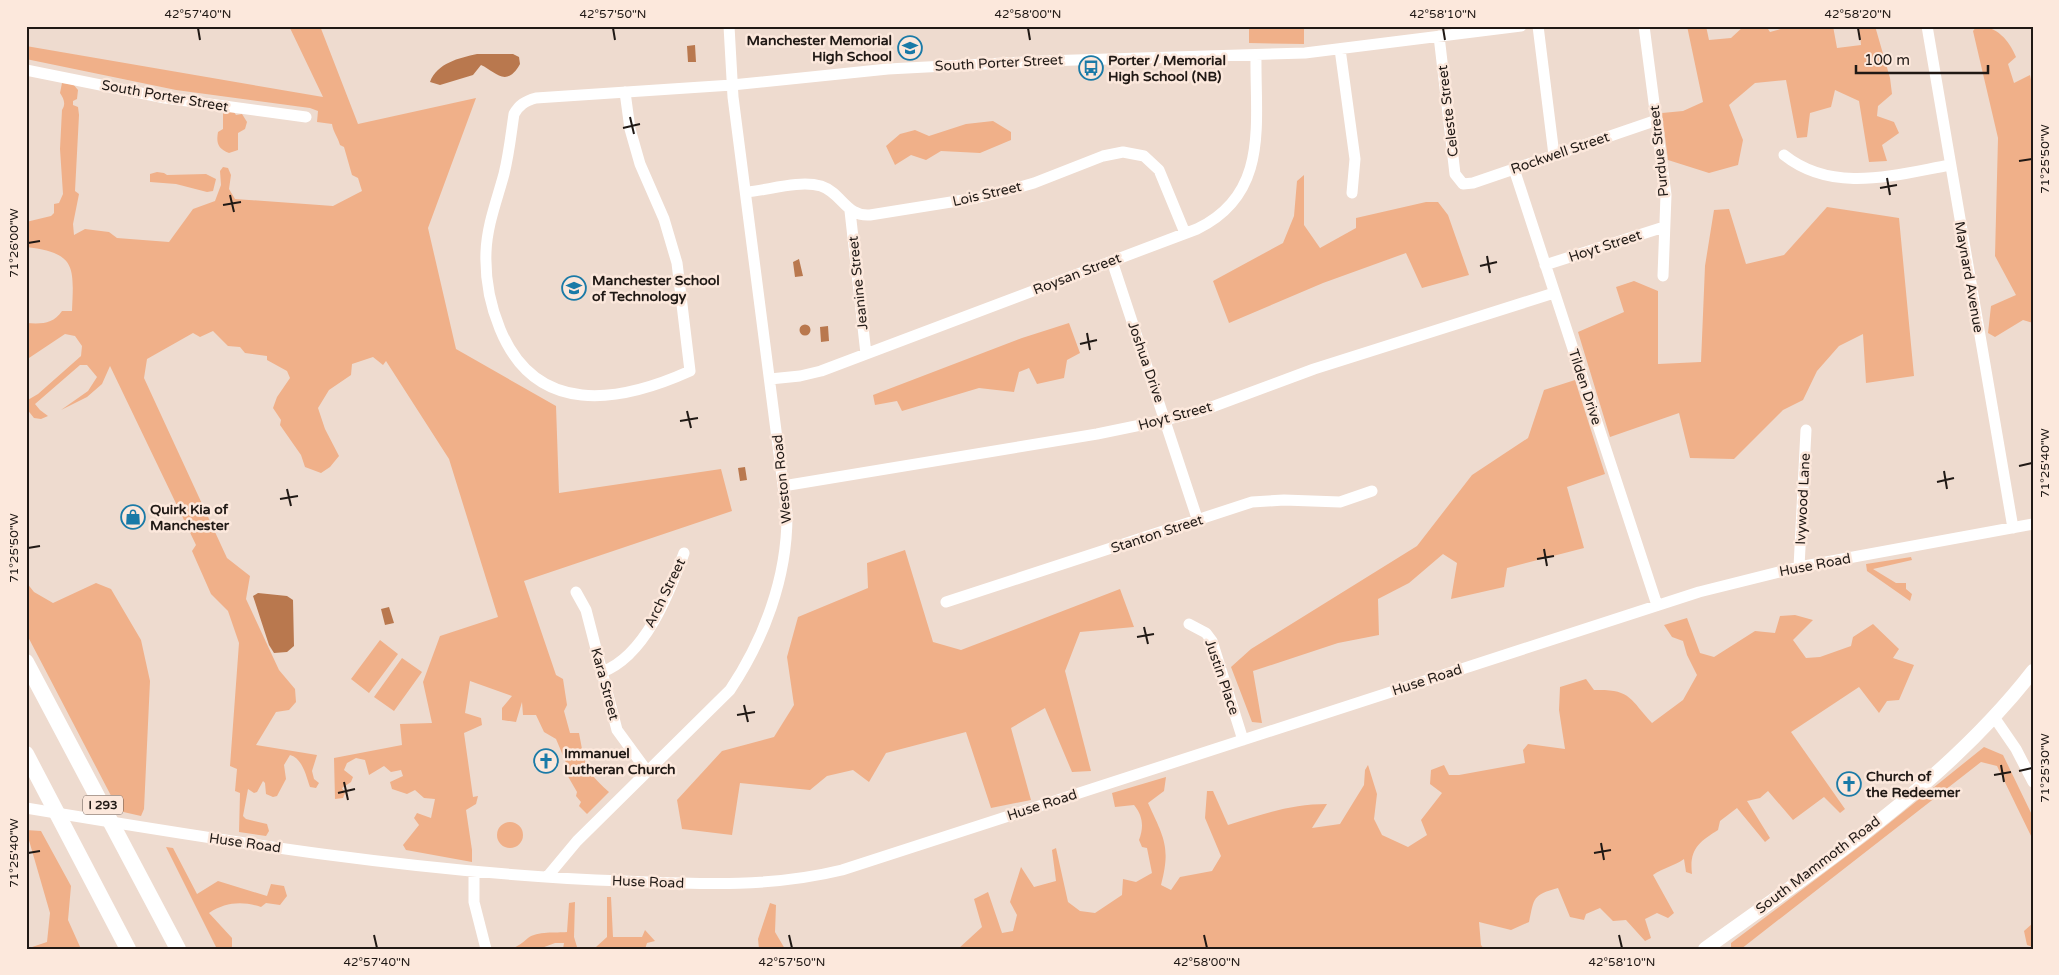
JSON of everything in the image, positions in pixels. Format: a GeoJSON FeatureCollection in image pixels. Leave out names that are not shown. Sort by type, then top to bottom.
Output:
{"type":"FeatureCollection","features":[{"type":"Feature","properties":{"kind":"highway","name":"I 293"},"geometry":{"type":"LineString","coordinates":[[26,662],[178,949]]}},
{"type":"Feature","properties":{"kind":"highway"},"geometry":{"type":"LineString","coordinates":[[26,754],[128,949]]}},
{"type":"Feature","properties":{"kind":"main road","name":"South Mammoth Road"},"geometry":{"type":"LineString","coordinates":[[1705,949],[1865,831],[1936,772],[1994,717],[2033,671]]}},
{"type":"Feature","properties":{"kind":"street","name":"Weston Road"},"geometry":{"type":"LineString","coordinates":[[547,877],[577,841],[647,771],[709,713],[730,690],[747,664],[770,607],[785,559],[787,516],[732,85],[729,26]]}},
{"type":"Feature","properties":{"kind":"street","name":"South Porter Street"},"geometry":{"type":"LineString","coordinates":[[625,92],[630,129],[640,164],[664,219],[677,263],[690,371],[638,391],[584,395],[547,386],[526,372],[511,351],[496,320],[490,300],[486,249],[510,145],[514,114],[519,106],[536,98],[625,92],[732,85],[888,69],[1043,61],[1256,55],[1340,49],[1521,26]]}},
{"type":"Feature","properties":{"kind":"street"},"geometry":{"type":"LineString","coordinates":[[1538,26],[1554,155]]}},
{"type":"Feature","properties":{"kind":"street","name":"Purdue Street"},"geometry":{"type":"LineString","coordinates":[[1644,26],[1666,195],[1663,276]]}},
{"type":"Feature","properties":{"kind":"street","name":"Maynard Avenue"},"geometry":{"type":"LineString","coordinates":[[1927,26],[2013,528]]}},
{"type":"Feature","properties":{"kind":"street","name":"Celeste Street"},"geometry":{"type":"LineString","coordinates":[[1439,36],[1456,174],[1463,184]]}},
{"type":"Feature","properties":{"kind":"street"},"geometry":{"type":"LineString","coordinates":[[1340,49],[1355,159],[1352,193]]}},
{"type":"Feature","properties":{"kind":"street","name":"Roysan Street"},"geometry":{"type":"LineString","coordinates":[[770,379],[810,374],[866,354],[1185,233],[1215,219],[1231,206],[1244,189],[1251,169],[1254,148],[1256,55]]}},
{"type":"Feature","properties":{"kind":"street","name":"South Porter Street"},"geometry":{"type":"LineString","coordinates":[[26,70],[165,98],[306,117]]}},
{"type":"Feature","properties":{"kind":"street","name":"Rockwell Street"},"geometry":{"type":"LineString","coordinates":[[1463,184],[1473,183],[1657,120]]}},
{"type":"Feature","properties":{"kind":"street","name":"Lois Street"},"geometry":{"type":"LineString","coordinates":[[850,211],[863,216],[976,198],[1034,183],[1103,156],[1123,152],[1144,156],[1159,170],[1185,233]]}},
{"type":"Feature","properties":{"kind":"street"},"geometry":{"type":"LineString","coordinates":[[1784,155],[1795,164],[1837,179],[1879,178],[1950,165]]}},
{"type":"Feature","properties":{"kind":"street","name":"Tilden Drive"},"geometry":{"type":"LineString","coordinates":[[1514,169],[1657,605]]}},
{"type":"Feature","properties":{"kind":"street"},"geometry":{"type":"LineString","coordinates":[[747,192],[815,185],[832,192],[850,211]]}},
{"type":"Feature","properties":{"kind":"street","name":"Jeanine Street"},"geometry":{"type":"LineString","coordinates":[[850,211],[866,354]]}},
{"type":"Feature","properties":{"kind":"street","name":"Hoyt Street"},"geometry":{"type":"LineString","coordinates":[[1546,265],[1664,227]]}},
{"type":"Feature","properties":{"kind":"street","name":"Joshua Drive"},"geometry":{"type":"LineString","coordinates":[[1112,261],[1198,521]]}},
{"type":"Feature","properties":{"kind":"street","name":"Hoyt Street"},"geometry":{"type":"LineString","coordinates":[[783,486],[1097,434],[1201,411],[1314,369],[1554,293]]}},
{"type":"Feature","properties":{"kind":"street","name":"Ivywood Lane"},"geometry":{"type":"LineString","coordinates":[[1799,567],[1806,430]]}},
{"type":"Feature","properties":{"kind":"street","name":"Stanton Street"},"geometry":{"type":"LineString","coordinates":[[946,602],[1262,501],[1340,502],[1372,491]]}},
{"type":"Feature","properties":{"kind":"street","name":"Huse Road"},"geometry":{"type":"LineString","coordinates":[[26,808],[260,846],[474,872],[547,877],[738,884],[773,883],[813,877],[842,870],[1657,605],[1799,567],[2033,524]]}},
{"type":"Feature","properties":{"kind":"street","name":"Arch Street"},"geometry":{"type":"LineString","coordinates":[[602,672],[623,661],[647,632],[669,590],[684,553]]}},
{"type":"Feature","properties":{"kind":"street","name":"Kara Street"},"geometry":{"type":"LineString","coordinates":[[576,592],[586,610],[617,730],[647,771]]}},
{"type":"Feature","properties":{"kind":"street","name":"Justin Place"},"geometry":{"type":"LineString","coordinates":[[1190,624],[1206,633],[1212,641],[1243,740]]}},
{"type":"Feature","properties":{"kind":"street"},"geometry":{"type":"LineString","coordinates":[[1994,717],[2016,749],[2033,782]]}},
{"type":"Feature","properties":{"kind":"street"},"geometry":{"type":"LineString","coordinates":[[474,872],[474,902],[486,949]]}},
{"type":"Feature","properties":{"kind":"shaded area"},"geometry":{"type":"Polygon","coordinates":[[[289,26],[320,26],[358,124],[476,98],[428,228],[456,349],[556,406],[559,493],[721,469],[732,511],[524,581],[556,675],[563,679],[567,705],[564,711],[570,733],[579,733],[590,772],[609,792],[587,814],[579,806],[581,802],[576,796],[577,792],[566,773],[567,765],[556,739],[544,732],[536,715],[523,715],[522,702],[516,722],[502,720],[502,708],[512,696],[470,681],[465,713],[481,718],[482,725],[464,733],[473,797],[478,796],[476,804],[466,810],[472,862],[406,850],[403,845],[419,825],[414,818],[417,813],[431,818],[435,799],[424,798],[415,790],[407,794],[392,789],[390,782],[403,776],[401,770],[391,772],[384,766],[369,775],[365,760],[356,758],[347,763],[344,770],[353,777],[351,782],[342,788],[345,793],[343,798],[335,799],[334,758],[402,745],[400,724],[432,723],[423,682],[440,636],[498,617],[449,459],[386,361],[383,365],[373,357],[352,364],[351,375],[329,390],[318,408],[325,429],[339,456],[330,467],[321,473],[305,467],[301,455],[280,425],[281,420],[273,408],[277,397],[290,378],[287,371],[267,360],[267,356],[245,353],[240,347],[228,346],[213,331],[200,337],[193,333],[147,359],[144,378],[227,558],[250,576],[246,599],[279,670],[295,689],[296,702],[289,710],[276,712],[256,745],[317,755],[312,771],[314,779],[319,783],[316,788],[310,787],[301,763],[290,755],[284,765],[286,779],[277,796],[273,797],[266,794],[263,781],[257,792],[254,793],[248,789],[243,816],[246,819],[267,824],[269,831],[266,836],[239,832],[240,793],[235,791],[237,769],[230,766],[239,643],[228,611],[211,594],[192,551],[196,545],[110,366],[102,384],[87,397],[61,410],[88,391],[97,377],[87,365],[80,365],[35,404],[48,416],[41,419],[34,418],[26,408],[26,401],[38,394],[81,356],[82,346],[75,336],[65,334],[26,360],[26,323],[51,321],[62,311],[72,311],[73,283],[72,273],[68,264],[55,253],[26,247],[26,222],[51,216],[54,213],[54,204],[59,203],[63,194],[60,149],[64,104],[60,93],[62,83],[73,84],[78,90],[77,99],[73,101],[73,105],[78,107],[79,115],[75,191],[79,194],[73,224],[74,235],[85,229],[109,232],[117,238],[169,242],[193,209],[215,201],[221,185],[220,171],[223,167],[228,168],[231,175],[229,189],[235,199],[333,206],[362,191],[358,178],[352,175],[344,147],[340,145],[332,124],[317,122],[318,111],[310,108],[176,90],[26,59],[26,46],[323,97],[289,26]]]}},
{"type":"Feature","properties":{"kind":"shaded area"},"geometry":{"type":"Polygon","coordinates":[[[1249,26],[1304,26],[1304,44],[1249,43],[1249,26]]]}},
{"type":"Feature","properties":{"kind":"shaded area"},"geometry":{"type":"Polygon","coordinates":[[[1687,26],[1706,26],[1709,40],[1731,38],[1744,26],[1766,26],[1770,32],[1791,26],[1833,26],[1837,48],[1861,45],[1859,26],[1875,26],[1890,78],[1892,94],[1878,106],[1877,116],[1894,122],[1899,133],[1882,145],[1887,161],[1869,162],[1859,101],[1835,90],[1831,107],[1810,113],[1807,137],[1797,138],[1786,80],[1755,83],[1729,105],[1743,140],[1738,165],[1709,173],[1668,160],[1662,113],[1683,111],[1703,102],[1687,26]]]}},
{"type":"Feature","properties":{"kind":"shaded area"},"geometry":{"type":"Polygon","coordinates":[[[1977,26],[1991,28],[2006,40],[2016,57],[2008,64],[2014,83],[2030,75],[2033,89],[2033,323],[2023,320],[1995,337],[1988,333],[1991,306],[2016,295],[1995,256],[1998,138],[1973,31],[1977,26]]]}},
{"type":"Feature","properties":{"kind":"shaded area"},"geometry":{"type":"Polygon","coordinates":[[[695,45],[696,62],[688,62],[687,46],[695,45]]]}},
{"type":"Feature","properties":{"kind":"shaded area"},"geometry":{"type":"Polygon","coordinates":[[[477,54],[513,54],[519,57],[520,64],[510,76],[505,77],[481,65],[473,75],[440,85],[430,82],[438,70],[449,62],[477,54]]]}},
{"type":"Feature","properties":{"kind":"shaded area"},"geometry":{"type":"Polygon","coordinates":[[[223,112],[234,112],[236,115],[242,114],[247,122],[245,129],[238,133],[238,150],[229,153],[222,150],[217,139],[218,132],[223,129],[223,112]]]}},
{"type":"Feature","properties":{"kind":"shaded area"},"geometry":{"type":"Polygon","coordinates":[[[993,121],[1011,132],[1011,140],[980,153],[941,151],[926,160],[911,155],[895,165],[886,146],[900,134],[915,130],[929,136],[966,124],[993,121]]]}},
{"type":"Feature","properties":{"kind":"shaded area"},"geometry":{"type":"Polygon","coordinates":[[[157,172],[167,175],[206,174],[216,179],[213,191],[207,192],[176,184],[150,182],[150,174],[157,172]]]}},
{"type":"Feature","properties":{"kind":"shaded area"},"geometry":{"type":"Polygon","coordinates":[[[1304,175],[1304,225],[1320,248],[1356,228],[1356,218],[1426,202],[1438,202],[1448,215],[1469,275],[1422,288],[1406,253],[1323,283],[1229,323],[1213,281],[1283,243],[1294,216],[1297,181],[1304,175]]]}},
{"type":"Feature","properties":{"kind":"shaded area"},"geometry":{"type":"Polygon","coordinates":[[[1827,207],[1899,218],[1914,376],[1866,383],[1863,334],[1839,346],[1817,371],[1803,400],[1783,410],[1734,459],[1690,458],[1679,413],[1610,437],[1578,332],[1624,312],[1616,287],[1634,281],[1658,291],[1658,364],[1701,362],[1705,266],[1714,210],[1729,209],[1746,264],[1784,255],[1827,207]]]}},
{"type":"Feature","properties":{"kind":"shaded area"},"geometry":{"type":"Polygon","coordinates":[[[799,259],[803,276],[795,277],[793,262],[799,259]]]}},
{"type":"Feature","properties":{"kind":"shaded area"},"geometry":{"type":"Polygon","coordinates":[[[1069,323],[1080,353],[1067,360],[1064,378],[1037,384],[1029,368],[1019,372],[1014,392],[979,388],[902,411],[897,401],[875,405],[873,395],[1022,338],[1069,323]]]}},
{"type":"Feature","properties":{"kind":"shaded area"},"geometry":{"type":"Polygon","coordinates":[[[805,324],[811,330],[805,336],[799,330],[805,324]]]}},
{"type":"Feature","properties":{"kind":"shaded area"},"geometry":{"type":"Polygon","coordinates":[[[828,326],[829,341],[821,342],[820,327],[828,326]]]}},
{"type":"Feature","properties":{"kind":"shaded area"},"geometry":{"type":"Polygon","coordinates":[[[1575,380],[1605,474],[1567,487],[1584,548],[1507,568],[1504,587],[1451,599],[1457,563],[1443,554],[1409,583],[1378,599],[1379,635],[1338,643],[1253,671],[1262,723],[1252,722],[1231,667],[1251,649],[1417,546],[1472,475],[1528,438],[1544,390],[1575,380]]]}},
{"type":"Feature","properties":{"kind":"shaded area"},"geometry":{"type":"Polygon","coordinates":[[[745,467],[747,480],[740,481],[738,468],[745,467]]]}},
{"type":"Feature","properties":{"kind":"shaded area"},"geometry":{"type":"Polygon","coordinates":[[[905,550],[933,642],[961,650],[1120,589],[1134,627],[1080,632],[1065,671],[1091,771],[1072,772],[1045,708],[1011,728],[1031,800],[991,808],[966,732],[886,753],[869,782],[853,770],[827,776],[810,790],[740,783],[732,835],[682,829],[677,800],[722,751],[774,737],[794,705],[787,657],[798,617],[868,588],[867,563],[905,550]]]}},
{"type":"Feature","properties":{"kind":"shaded area"},"geometry":{"type":"Polygon","coordinates":[[[1911,557],[1912,560],[1873,569],[1896,583],[1906,583],[1906,589],[1912,594],[1910,601],[1867,571],[1866,564],[1911,557]]]}},
{"type":"Feature","properties":{"kind":"shaded area"},"geometry":{"type":"Polygon","coordinates":[[[26,582],[34,592],[53,603],[96,583],[111,589],[141,640],[150,681],[144,809],[141,816],[119,811],[26,633],[26,582]]]}},
{"type":"Feature","properties":{"kind":"shaded area"},"geometry":{"type":"Polygon","coordinates":[[[258,593],[287,596],[293,600],[294,646],[287,652],[274,653],[269,645],[253,596],[258,593]]]}},
{"type":"Feature","properties":{"kind":"shaded area"},"geometry":{"type":"Polygon","coordinates":[[[389,607],[394,623],[385,625],[381,609],[389,607]]]}},
{"type":"Feature","properties":{"kind":"shaded area"},"geometry":{"type":"Polygon","coordinates":[[[1795,615],[1813,620],[1793,640],[1806,658],[1820,657],[1851,646],[1853,637],[1873,624],[1899,649],[1893,658],[1914,665],[1899,700],[1887,701],[1879,713],[1859,687],[1791,732],[1845,809],[1840,813],[1824,797],[1793,820],[1768,791],[1760,798],[1747,801],[1770,838],[1765,842],[1737,808],[1720,821],[1718,830],[1697,847],[1692,858],[1692,874],[1686,872],[1684,859],[1653,875],[1674,913],[1668,918],[1657,913],[1645,919],[1651,938],[1645,941],[1626,920],[1613,921],[1600,908],[1586,914],[1584,920],[1570,917],[1558,888],[1539,895],[1532,907],[1529,922],[1511,930],[1479,922],[1481,945],[1484,949],[958,949],[982,927],[974,899],[988,892],[1002,933],[1013,931],[1017,915],[1010,902],[1021,867],[1034,887],[1056,881],[1052,850],[1056,848],[1068,902],[1080,911],[1095,913],[1122,895],[1123,879],[1136,882],[1152,873],[1147,848],[1142,847],[1139,840],[1142,826],[1139,813],[1134,805],[1115,807],[1112,793],[1166,777],[1164,791],[1148,803],[1162,834],[1166,852],[1161,885],[1171,890],[1180,877],[1212,871],[1221,856],[1205,818],[1207,791],[1213,791],[1228,825],[1289,808],[1314,804],[1327,804],[1312,828],[1340,824],[1364,785],[1365,770],[1368,765],[1377,794],[1374,819],[1382,835],[1408,847],[1427,835],[1421,820],[1442,793],[1430,784],[1431,770],[1444,765],[1449,775],[1459,775],[1525,763],[1523,750],[1528,744],[1565,749],[1559,710],[1560,687],[1586,679],[1594,690],[1623,693],[1633,701],[1652,723],[1683,700],[1697,675],[1687,655],[1683,641],[1672,637],[1664,625],[1687,618],[1700,653],[1714,657],[1755,631],[1775,633],[1780,616],[1795,615]]]}},
{"type":"Feature","properties":{"kind":"shaded area"},"geometry":{"type":"Polygon","coordinates":[[[380,640],[398,654],[369,693],[351,679],[380,640]]]}},
{"type":"Feature","properties":{"kind":"shaded area"},"geometry":{"type":"Polygon","coordinates":[[[402,658],[422,672],[394,711],[374,697],[402,658]]]}},
{"type":"Feature","properties":{"kind":"shaded area"},"geometry":{"type":"Polygon","coordinates":[[[1984,747],[2003,755],[2033,817],[2033,840],[1997,766],[1981,762],[1741,949],[1731,949],[1731,943],[1872,837],[1984,747]]]}},
{"type":"Feature","properties":{"kind":"shaded area"},"geometry":{"type":"Polygon","coordinates":[[[510,822],[519,826],[523,835],[519,844],[510,848],[501,844],[497,835],[501,826],[510,822]]]}},
{"type":"Feature","properties":{"kind":"shaded area"},"geometry":{"type":"Polygon","coordinates":[[[26,830],[41,831],[71,886],[68,920],[81,949],[26,949],[47,942],[50,913],[26,830]]]}},
{"type":"Feature","properties":{"kind":"shaded area"},"geometry":{"type":"Polygon","coordinates":[[[166,847],[173,848],[197,894],[218,881],[267,896],[271,884],[284,886],[287,896],[280,905],[266,903],[261,907],[241,903],[215,909],[209,913],[232,938],[232,949],[217,949],[166,847]]]}},
{"type":"Feature","properties":{"kind":"shaded area"},"geometry":{"type":"Polygon","coordinates":[[[607,897],[611,897],[613,937],[642,937],[645,930],[655,941],[647,943],[645,949],[563,949],[564,943],[555,943],[539,949],[511,949],[536,934],[567,932],[569,903],[575,902],[574,937],[577,947],[596,947],[607,937],[607,897]]]}},
{"type":"Feature","properties":{"kind":"shaded area"},"geometry":{"type":"Polygon","coordinates":[[[770,903],[776,905],[775,932],[785,949],[759,949],[758,939],[770,903]]]}},
{"type":"Feature","properties":{"kind":"shaded area"},"geometry":{"type":"Polygon","coordinates":[[[2033,923],[2033,947],[2027,945],[2024,931],[2033,923]]]}},
{"type":"Feature","properties":{"kind":"place","name":"Manchester Memorial High School"},"geometry":{"type":"Point","coordinates":[910,48]}},
{"type":"Feature","properties":{"kind":"place","name":"Porter / Memorial High School (NB)"},"geometry":{"type":"Point","coordinates":[1091,68]}},
{"type":"Feature","properties":{"kind":"place","name":"Manchester School of Technology"},"geometry":{"type":"Point","coordinates":[574,288]}},
{"type":"Feature","properties":{"kind":"place","name":"Quirk Kia of Manchester"},"geometry":{"type":"Point","coordinates":[133,517]}},
{"type":"Feature","properties":{"kind":"place","name":"Immanuel Lutheran Church"},"geometry":{"type":"Point","coordinates":[546,761]}},
{"type":"Feature","properties":{"kind":"place","name":"Church of the Redeemer"},"geometry":{"type":"Point","coordinates":[1849,784]}}]}
